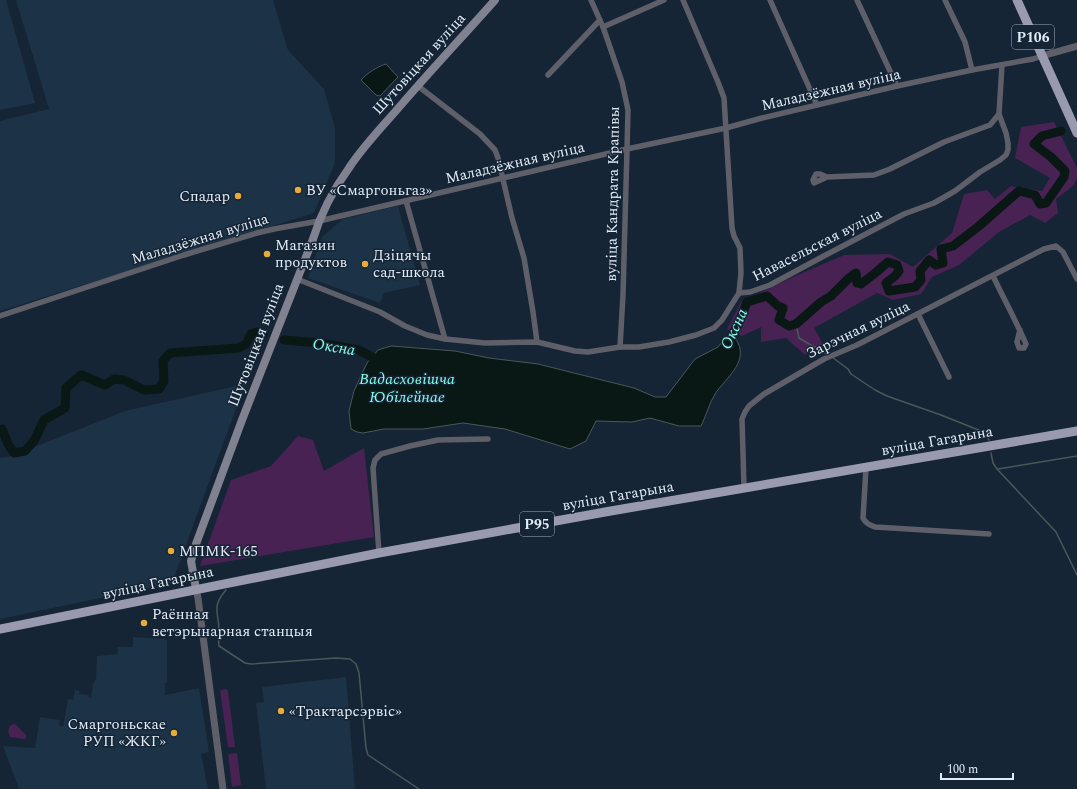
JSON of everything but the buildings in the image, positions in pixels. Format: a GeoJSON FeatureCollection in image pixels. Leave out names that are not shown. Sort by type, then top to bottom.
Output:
{"type":"FeatureCollection","features":[{"type":"Feature","properties":{"kind":"main road","name":"Шутовіцкая вуліца"},"geometry":{"type":"LineString","coordinates":[[196,589],[191,561],[196,544],[319,221],[330,198],[363,149],[495,0]]}},
{"type":"Feature","properties":{"kind":"main road","name":"Р106"},"geometry":{"type":"LineString","coordinates":[[1017,0],[1077,133]]}},
{"type":"Feature","properties":{"kind":"main road","name":"вуліца Гагарына"},"geometry":{"type":"LineString","coordinates":[[0,629],[379,553],[1077,431]]}},
{"type":"Feature","properties":{"kind":"street","name":"вуліца Кандрата Крапівы"},"geometry":{"type":"LineString","coordinates":[[591,0],[603,27],[622,82],[628,110],[628,149],[620,347]]}},
{"type":"Feature","properties":{"kind":"street"},"geometry":{"type":"LineString","coordinates":[[603,27],[664,0]]}},
{"type":"Feature","properties":{"kind":"street"},"geometry":{"type":"LineString","coordinates":[[683,0],[724,98],[732,228],[740,248],[741,273],[739,293]]}},
{"type":"Feature","properties":{"kind":"street"},"geometry":{"type":"LineString","coordinates":[[770,0],[817,105]]}},
{"type":"Feature","properties":{"kind":"street"},"geometry":{"type":"LineString","coordinates":[[857,0],[897,86]]}},
{"type":"Feature","properties":{"kind":"street"},"geometry":{"type":"LineString","coordinates":[[945,0],[964,42],[972,70]]}},
{"type":"Feature","properties":{"kind":"street"},"geometry":{"type":"LineString","coordinates":[[548,76],[600,20]]}},
{"type":"Feature","properties":{"kind":"street"},"geometry":{"type":"LineString","coordinates":[[1042,56],[1077,46]]}},
{"type":"Feature","properties":{"kind":"street","name":"Маладзёжная вуліца"},"geometry":{"type":"LineString","coordinates":[[0,316],[184,255],[257,233],[319,221],[628,149],[726,128],[897,86],[1042,56]]}},
{"type":"Feature","properties":{"kind":"street"},"geometry":{"type":"LineString","coordinates":[[827,177],[874,175],[890,169],[944,142],[990,125],[999,114],[1002,65]]}},
{"type":"Feature","properties":{"kind":"street"},"geometry":{"type":"LineString","coordinates":[[418,86],[480,134],[495,150],[512,218],[524,258],[537,342]]}},
{"type":"Feature","properties":{"kind":"street","name":"Навасельская вуліца"},"geometry":{"type":"LineString","coordinates":[[297,279],[380,312],[405,326],[427,335],[485,343],[537,342],[575,351],[588,352],[620,347],[639,347],[668,342],[696,335],[714,328],[722,320],[739,293],[750,292],[770,286],[904,214],[934,203],[955,191],[1006,155],[1008,143],[999,114]]}},
{"type":"Feature","properties":{"kind":"street"},"geometry":{"type":"LineString","coordinates":[[406,200],[445,338]]}},
{"type":"Feature","properties":{"kind":"street","name":"Зарэчная вуліца"},"geometry":{"type":"LineString","coordinates":[[744,488],[742,420],[749,406],[764,394],[824,359],[857,345],[1044,248],[1056,246],[1063,252],[1077,279]]}},
{"type":"Feature","properties":{"kind":"street"},"geometry":{"type":"LineString","coordinates":[[992,276],[1020,330]]}},
{"type":"Feature","properties":{"kind":"street"},"geometry":{"type":"LineString","coordinates":[[918,314],[949,377]]}},
{"type":"Feature","properties":{"kind":"street"},"geometry":{"type":"LineString","coordinates":[[379,553],[373,468],[375,460],[381,454],[438,440],[488,439]]}},
{"type":"Feature","properties":{"kind":"street"},"geometry":{"type":"LineString","coordinates":[[866,468],[864,518],[871,526],[989,534]]}},
{"type":"Feature","properties":{"kind":"street"},"geometry":{"type":"LineString","coordinates":[[196,589],[223,789]]}},
{"type":"Feature","properties":{"kind":"shaded area"},"geometry":{"type":"Polygon","coordinates":[[[0,0],[6,0],[35,103],[0,110],[0,0]]]}},
{"type":"Feature","properties":{"kind":"shaded area"},"geometry":{"type":"Polygon","coordinates":[[[16,0],[273,0],[288,50],[324,89],[335,128],[335,163],[314,213],[0,311],[0,121],[49,109],[16,0]]]}},
{"type":"Feature","properties":{"kind":"shaded area"},"geometry":{"type":"Polygon","coordinates":[[[1054,122],[1077,168],[1077,179],[1073,186],[1056,199],[1058,213],[1045,223],[1030,215],[999,232],[959,265],[932,277],[921,294],[893,300],[877,293],[814,328],[823,344],[805,355],[786,338],[761,342],[761,327],[742,336],[727,329],[741,302],[844,255],[890,254],[913,267],[952,233],[964,194],[987,190],[995,199],[1011,186],[1042,191],[1050,178],[1015,158],[1021,127],[1054,122]]]}},
{"type":"Feature","properties":{"kind":"shaded area"},"geometry":{"type":"Polygon","coordinates":[[[398,206],[420,285],[384,293],[380,303],[308,278],[322,237],[343,219],[398,206]]]}},
{"type":"Feature","properties":{"kind":"shaded area"},"geometry":{"type":"Polygon","coordinates":[[[245,384],[172,583],[0,619],[0,458],[9,457],[125,411],[245,384]]]}},
{"type":"Feature","properties":{"kind":"shaded area"},"geometry":{"type":"Polygon","coordinates":[[[298,436],[313,440],[324,471],[364,448],[374,537],[200,566],[231,480],[271,466],[298,436]]]}},
{"type":"Feature","properties":{"kind":"shaded area"},"geometry":{"type":"Polygon","coordinates":[[[133,637],[167,640],[167,683],[165,683],[165,695],[199,688],[209,752],[201,754],[208,789],[19,789],[3,746],[35,748],[40,717],[60,720],[59,725],[63,727],[68,699],[73,700],[75,690],[80,691],[79,694],[89,695],[88,697],[91,698],[93,684],[96,679],[97,656],[118,654],[117,647],[133,647],[133,637]]]}},
{"type":"Feature","properties":{"kind":"shaded area"},"geometry":{"type":"Polygon","coordinates":[[[346,677],[355,789],[266,789],[256,703],[264,702],[262,687],[346,677]]]}},
{"type":"Feature","properties":{"kind":"shaded area"},"geometry":{"type":"Polygon","coordinates":[[[226,689],[228,691],[235,747],[228,747],[220,690],[226,689]]]}},
{"type":"Feature","properties":{"kind":"shaded area"},"geometry":{"type":"Polygon","coordinates":[[[15,724],[26,735],[25,739],[10,737],[8,731],[10,726],[15,724]]]}},
{"type":"Feature","properties":{"kind":"shaded area"},"geometry":{"type":"Polygon","coordinates":[[[237,753],[241,785],[232,787],[228,754],[237,753]]]}},
{"type":"Feature","properties":{"kind":"water"},"geometry":{"type":"Polygon","coordinates":[[[386,64],[398,77],[380,96],[376,95],[361,80],[372,70],[386,64]]]}},
{"type":"Feature","properties":{"kind":"water","name":"Вадасховішча Юбілейнае"},"geometry":{"type":"Polygon","coordinates":[[[731,333],[738,343],[740,357],[734,371],[715,394],[701,426],[679,426],[650,418],[632,422],[596,421],[586,441],[570,449],[505,429],[463,423],[423,429],[384,429],[363,433],[351,429],[349,411],[354,391],[367,363],[378,350],[391,346],[455,351],[489,358],[538,364],[634,388],[655,397],[666,397],[695,359],[718,347],[731,333]]]}},
{"type":"Feature","properties":{"kind":"waterway","name":"Оксна"},"geometry":{"type":"LineString","coordinates":[[728,344],[747,302],[767,296],[778,306],[783,308],[779,320],[789,326],[796,324],[821,302],[831,296],[856,273],[857,283],[861,284],[888,262],[897,265],[899,271],[886,283],[889,291],[915,287],[921,280],[920,271],[929,260],[936,265],[943,263],[941,249],[953,246],[979,226],[1019,191],[1035,195],[1040,204],[1046,203],[1064,177],[1065,171],[1051,157],[1034,144],[1042,136],[1061,131]]}},
{"type":"Feature","properties":{"kind":"waterway"},"geometry":{"type":"LineString","coordinates":[[796,324],[799,338],[828,355]]}},
{"type":"Feature","properties":{"kind":"waterway","name":"Оксна"},"geometry":{"type":"LineString","coordinates":[[0,430],[2,429],[8,444],[14,453],[25,451],[34,441],[44,420],[65,408],[66,388],[81,375],[105,385],[114,379],[124,380],[144,390],[159,389],[164,381],[163,361],[170,353],[238,348],[246,344],[251,334],[257,332],[263,334]]}},
{"type":"Feature","properties":{"kind":"waterway","name":"Оксна"},"geometry":{"type":"LineString","coordinates":[[284,340],[320,343],[359,350],[383,363]]}},
{"type":"Feature","properties":{"kind":"waterway"},"geometry":{"type":"LineString","coordinates":[[832,357],[848,369],[851,374],[875,390],[887,396],[986,433],[989,440]]}},
{"type":"Feature","properties":{"kind":"waterway"},"geometry":{"type":"LineString","coordinates":[[991,453],[993,463],[997,469],[1056,532],[1077,575]]}},
{"type":"Feature","properties":{"kind":"waterway"},"geometry":{"type":"LineString","coordinates":[[998,469],[1077,456]]}},
{"type":"Feature","properties":{"kind":"waterway"},"geometry":{"type":"LineString","coordinates":[[226,590],[221,596],[217,605],[219,646],[245,663],[251,664],[336,658],[350,659],[356,664],[359,673],[366,748],[368,755],[419,789]]}},
{"type":"Feature","properties":{"kind":"place","name":"ВУ «Смаргоньгаз»"},"geometry":{"type":"Point","coordinates":[298,190]}},
{"type":"Feature","properties":{"kind":"place","name":"Спадар"},"geometry":{"type":"Point","coordinates":[238,196]}},
{"type":"Feature","properties":{"kind":"place","name":"Магазин продуктов"},"geometry":{"type":"Point","coordinates":[267,254]}},
{"type":"Feature","properties":{"kind":"place","name":"Дзіцячы сад-школа"},"geometry":{"type":"Point","coordinates":[365,264]}},
{"type":"Feature","properties":{"kind":"place","name":"МПМК-165"},"geometry":{"type":"Point","coordinates":[171,551]}},
{"type":"Feature","properties":{"kind":"place","name":"Раённая ветэрынарная станцыя"},"geometry":{"type":"Point","coordinates":[144,623]}},
{"type":"Feature","properties":{"kind":"place","name":"«Трактарсэрвіс»"},"geometry":{"type":"Point","coordinates":[281,711]}},
{"type":"Feature","properties":{"kind":"place","name":"Смаргоньскае РУП «ЖКГ»"},"geometry":{"type":"Point","coordinates":[174,733]}}]}
